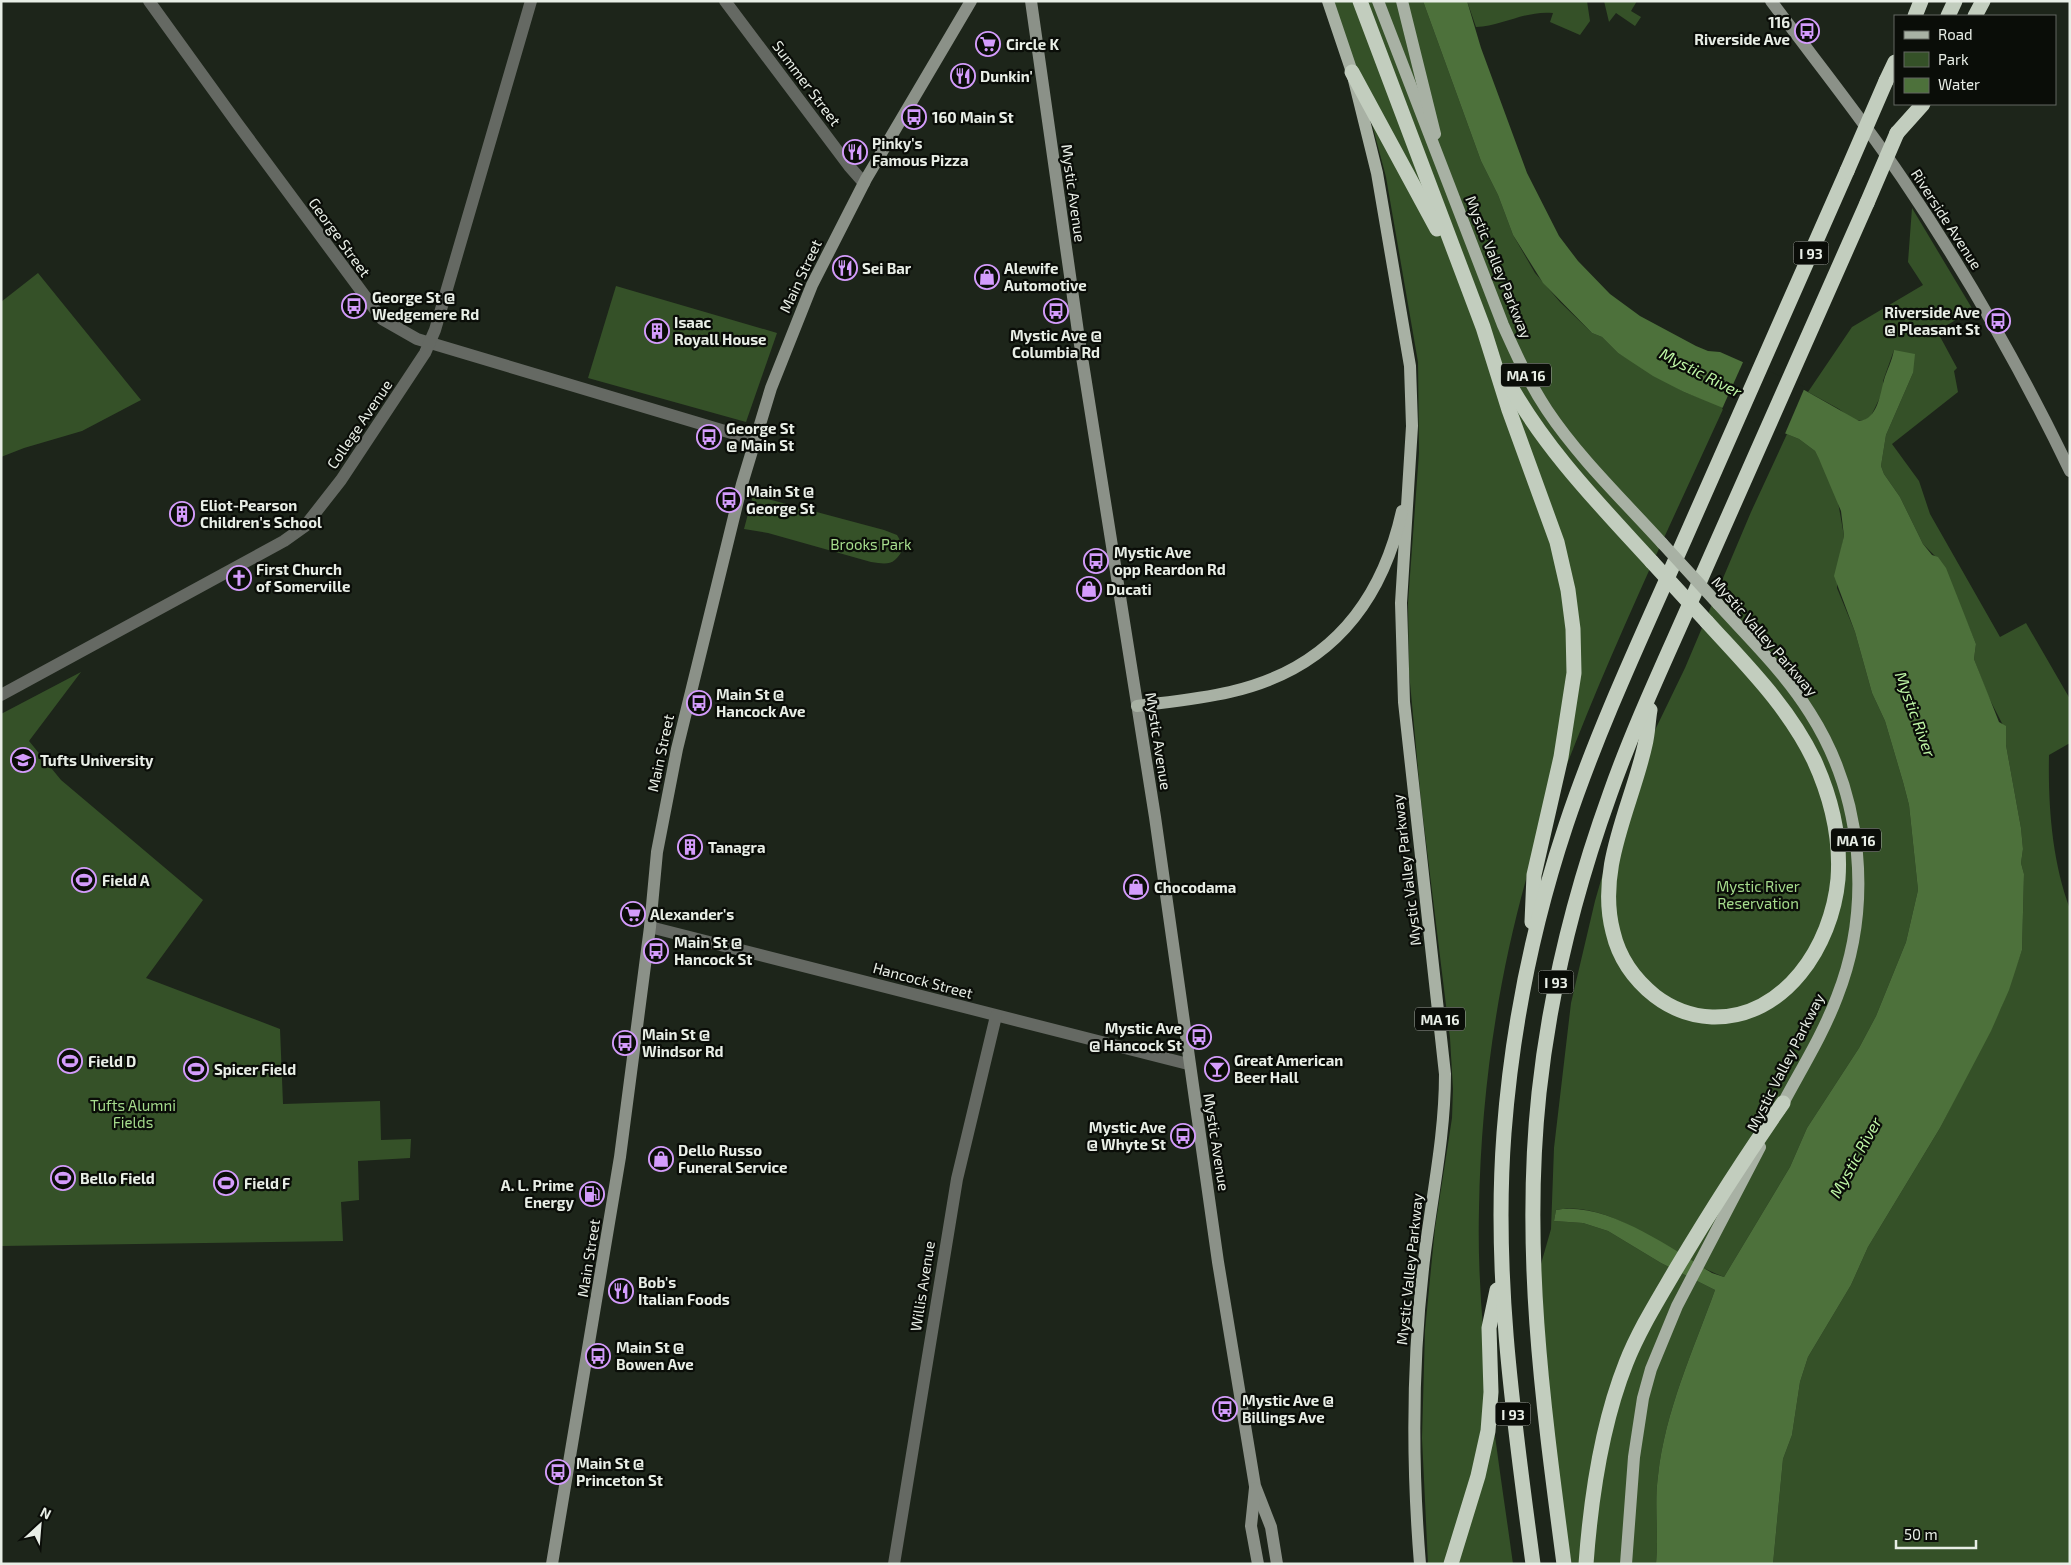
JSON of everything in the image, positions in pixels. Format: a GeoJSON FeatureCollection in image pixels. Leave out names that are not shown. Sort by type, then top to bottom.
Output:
{"type":"FeatureCollection","features":[{"type":"Feature","properties":{"kind":"highway"},"geometry":{"type":"LineString","coordinates":[[1360,1],[1483,326],[1502,370],[1536,428],[1560,460],[1769,690],[1801,736],[1824,785],[1837,836],[1838,859],[1834,901],[1828,922],[1808,962],[1784,991],[1760,1007],[1736,1015],[1705,1017],[1688,1013],[1660,1000],[1647,990],[1626,965],[1612,931],[1609,912],[1609,878],[1618,839],[1645,745],[1653,690]]}},
{"type":"Feature","properties":{"kind":"highway"},"geometry":{"type":"LineString","coordinates":[[1907,15],[1910,1]]}},
{"type":"Feature","properties":{"kind":"highway"},"geometry":{"type":"LineString","coordinates":[[1915,15],[1921,1]]}},
{"type":"Feature","properties":{"kind":"highway"},"geometry":{"type":"LineString","coordinates":[[1948,15],[1955,1]]}},
{"type":"Feature","properties":{"kind":"highway"},"geometry":{"type":"LineString","coordinates":[[1976,15],[1983,1]]}},
{"type":"Feature","properties":{"kind":"highway","name":"I 93"},"geometry":{"type":"LineString","coordinates":[[1533,1564],[1508,1371],[1502,1264],[1502,1175],[1507,1105],[1519,1017],[1530,956],[1554,864],[1593,752],[1894,64]]}},
{"type":"Feature","properties":{"kind":"highway"},"geometry":{"type":"LineString","coordinates":[[1352,72],[1463,274]]}},
{"type":"Feature","properties":{"kind":"highway"},"geometry":{"type":"LineString","coordinates":[[1908,112],[1921,105]]}},
{"type":"Feature","properties":{"kind":"highway","name":"I 93"},"geometry":{"type":"LineString","coordinates":[[1564,1564],[1542,1392],[1534,1296],[1532,1209],[1539,1094],[1552,1006],[1577,894],[1610,792],[1653,690],[1897,132],[1908,112]]}},
{"type":"Feature","properties":{"kind":"highway"},"geometry":{"type":"LineString","coordinates":[[1483,326],[1509,410],[1557,542],[1572,620],[1574,673],[1569,714],[1534,875],[1530,956]]}},
{"type":"Feature","properties":{"kind":"highway"},"geometry":{"type":"LineString","coordinates":[[1586,1564],[1589,1527],[1600,1454],[1608,1420],[1626,1363],[1649,1316],[1731,1178],[1783,1103]]}},
{"type":"Feature","properties":{"kind":"highway"},"geometry":{"type":"LineString","coordinates":[[1452,1564],[1478,1476],[1488,1431],[1491,1384],[1489,1328],[1502,1264]]}},
{"type":"Feature","properties":{"kind":"main road","name":"Mystic Avenue"},"geometry":{"type":"LineString","coordinates":[[1031,1],[1077,322],[1154,817],[1188,1064],[1255,1486],[1271,1527],[1277,1564]]}},
{"type":"Feature","properties":{"kind":"main road","name":"Mystic Valley Parkway"},"geometry":{"type":"LineString","coordinates":[[1378,1],[1503,325],[1533,388],[1568,439],[1788,683],[1811,715],[1826,741],[1839,774],[1856,837],[1858,901],[1849,958],[1830,1014],[1695,1270],[1654,1359],[1643,1398],[1636,1437],[1629,1496],[1626,1564]]}},
{"type":"Feature","properties":{"kind":"main road"},"geometry":{"type":"LineString","coordinates":[[1402,1],[1445,176]]}},
{"type":"Feature","properties":{"kind":"main road","name":"Riverside Avenue"},"geometry":{"type":"LineString","coordinates":[[1771,1],[1877,142],[1953,257],[2020,375],[2070,470]]}},
{"type":"Feature","properties":{"kind":"main road","name":"Main Street"},"geometry":{"type":"LineString","coordinates":[[552,1564],[620,1157],[650,927],[657,852],[677,749],[714,592],[754,440],[771,388],[808,294],[864,183],[970,2]]}},
{"type":"Feature","properties":{"kind":"main road","name":"Mystic Valley Parkway"},"geometry":{"type":"LineString","coordinates":[[1329,5],[1352,72],[1379,182],[1404,328],[1412,406],[1410,474],[1401,602],[1404,702],[1445,1074],[1443,1133],[1425,1250],[1417,1348],[1414,1446],[1420,1564]]}},
{"type":"Feature","properties":{"kind":"main road"},"geometry":{"type":"LineString","coordinates":[[1137,706],[1215,695],[1260,683],[1297,667],[1327,646],[1361,610],[1381,575],[1402,513],[1410,474]]}},
{"type":"Feature","properties":{"kind":"main road","name":"Mystic Avenue"},"geometry":{"type":"LineString","coordinates":[[1255,1486],[1251,1526],[1258,1564]]}},
{"type":"Feature","properties":{"kind":"street","name":"George Street"},"geometry":{"type":"LineString","coordinates":[[150,1],[374,310],[394,328],[429,343],[754,440]]}},
{"type":"Feature","properties":{"kind":"street","name":"College Avenue"},"geometry":{"type":"LineString","coordinates":[[1,695],[276,545],[305,526],[369,439],[425,353],[435,330],[531,1]]}},
{"type":"Feature","properties":{"kind":"street","name":"Summer Street"},"geometry":{"type":"LineString","coordinates":[[726,1],[849,166],[864,183]]}},
{"type":"Feature","properties":{"kind":"street","name":"Hancock Street"},"geometry":{"type":"LineString","coordinates":[[650,927],[1188,1064]]}},
{"type":"Feature","properties":{"kind":"street","name":"Willis Avenue"},"geometry":{"type":"LineString","coordinates":[[894,1564],[957,1179],[996,1016]]}},
{"type":"Feature","properties":{"kind":"green space"},"geometry":{"type":"Polygon","coordinates":[[[1325,1],[1423,1],[1481,161],[1498,195],[1513,235],[1535,273],[1560,302],[1592,333],[1602,337],[1618,353],[1684,392],[1724,407],[1610,659],[1548,811],[1538,838],[1522,895],[1502,984],[1488,1074],[1484,1119],[1479,1209],[1479,1253],[1484,1342],[1494,1431],[1513,1564],[1428,1564],[1422,1438],[1425,1330],[1435,1228],[1452,1118],[1453,1089],[1450,1038],[1421,801],[1409,672],[1408,603],[1419,453],[1418,362],[1386,177],[1368,109],[1325,1]]]}},
{"type":"Feature","properties":{"kind":"green space"},"geometry":{"type":"Polygon","coordinates":[[[1467,1],[1587,1],[1590,21],[1580,35],[1550,22],[1553,13],[1533,14],[1496,24],[1476,27],[1467,1]]]}},
{"type":"Feature","properties":{"kind":"green space"},"geometry":{"type":"Polygon","coordinates":[[[1604,1],[1637,1],[1631,11],[1641,17],[1635,26],[1616,13],[1609,22],[1604,1]]]}},
{"type":"Feature","properties":{"kind":"green space"},"geometry":{"type":"Polygon","coordinates":[[[1912,208],[1973,310],[1937,331],[1957,368],[1954,371],[1958,392],[1892,444],[1919,481],[1930,514],[2000,637],[2026,623],[2070,699],[2070,743],[2049,755],[2049,774],[2050,813],[2055,853],[2070,909],[2070,1564],[1773,1564],[1783,1459],[1792,1435],[1800,1382],[1808,1357],[1851,1285],[1868,1247],[1940,1128],[2001,1008],[2022,950],[2024,874],[2021,863],[2023,849],[2006,745],[2006,731],[1988,696],[1974,659],[1976,644],[1951,584],[1935,556],[1923,544],[1900,497],[1884,474],[1881,466],[1886,435],[1913,373],[1894,350],[1883,381],[1883,391],[1871,416],[1865,420],[1855,421],[1839,409],[1808,392],[1852,327],[1923,285],[1908,262],[1912,208]]]}},
{"type":"Feature","properties":{"kind":"green space"},"geometry":{"type":"Polygon","coordinates":[[[38,273],[141,400],[82,431],[24,448],[1,457],[1,302],[38,273]]]}},
{"type":"Feature","properties":{"kind":"green space"},"geometry":{"type":"Polygon","coordinates":[[[616,286],[777,333],[746,422],[588,378],[616,286]]]}},
{"type":"Feature","properties":{"kind":"green space","name":"Mystic River Reservation"},"geometry":{"type":"Polygon","coordinates":[[[1787,434],[1799,439],[1815,451],[1838,502],[1844,536],[1838,565],[1837,588],[1855,632],[1872,693],[1885,721],[1903,782],[1909,805],[1918,890],[1906,942],[1876,1016],[1859,1048],[1807,1128],[1790,1167],[1724,1277],[1621,1221],[1599,1213],[1577,1209],[1556,1210],[1554,1221],[1583,1223],[1608,1231],[1661,1263],[1715,1290],[1681,1381],[1667,1428],[1657,1487],[1656,1564],[1572,1564],[1564,1530],[1557,1474],[1539,1271],[1551,1229],[1554,1148],[1571,1003],[1595,901],[1628,786],[1685,668],[1751,512],[1787,434]]]}},
{"type":"Feature","properties":{"kind":"green space","name":"Brooks Park"},"geometry":{"type":"Polygon","coordinates":[[[753,495],[884,530],[897,535],[904,547],[898,557],[891,562],[877,563],[768,533],[744,529],[753,495]]]}},
{"type":"Feature","properties":{"kind":"green space","name":"Tufts Alumni Fields"},"geometry":{"type":"Polygon","coordinates":[[[81,672],[29,741],[61,780],[203,900],[146,978],[280,1029],[283,1104],[380,1101],[381,1140],[411,1139],[410,1158],[358,1161],[359,1200],[341,1202],[343,1241],[1,1246],[1,714],[81,672]]]}},
{"type":"Feature","properties":{"kind":"water","name":"Mystic River"},"geometry":{"type":"Polygon","coordinates":[[[1423,1],[1467,1],[1481,48],[1527,173],[1559,236],[1578,261],[1610,294],[1640,316],[1696,346],[1708,351],[1720,352],[1799,387],[1859,421],[1870,416],[1877,405],[1894,350],[1915,354],[1913,373],[1886,435],[1881,466],[1884,474],[1900,497],[1923,544],[1932,555],[1938,557],[1946,568],[1976,644],[1974,659],[1999,722],[2006,726],[2006,745],[2023,849],[2021,863],[2024,874],[2022,950],[2009,990],[1991,1031],[1940,1128],[1868,1247],[1851,1285],[1808,1357],[1800,1382],[1792,1435],[1783,1459],[1773,1564],[1656,1564],[1657,1487],[1667,1428],[1681,1381],[1715,1290],[1661,1263],[1608,1231],[1583,1223],[1554,1221],[1556,1210],[1576,1209],[1617,1219],[1658,1240],[1712,1273],[1724,1277],[1790,1167],[1807,1128],[1859,1048],[1876,1016],[1906,942],[1918,890],[1909,805],[1885,721],[1872,693],[1855,632],[1834,576],[1844,536],[1841,511],[1815,451],[1799,439],[1684,392],[1653,376],[1618,353],[1602,337],[1592,333],[1543,283],[1513,235],[1498,195],[1481,161],[1423,1]]]}},
{"type":"Feature","properties":{"kind":"pier"},"geometry":{"type":"Polygon","coordinates":[[[1744,360],[1805,387],[1784,436],[1722,409],[1744,360]]]}},
{"type":"Feature","properties":{"kind":"place","name":"116 Riverside Ave"},"geometry":{"type":"Point","coordinates":[1807,31]}},
{"type":"Feature","properties":{"kind":"place","name":"Circle K"},"geometry":{"type":"Point","coordinates":[988,44]}},
{"type":"Feature","properties":{"kind":"place","name":"Dunkin'"},"geometry":{"type":"Point","coordinates":[963,76]}},
{"type":"Feature","properties":{"kind":"place","name":"160 Main St"},"geometry":{"type":"Point","coordinates":[914,117]}},
{"type":"Feature","properties":{"kind":"place","name":"Pinky's Famous Pizza"},"geometry":{"type":"Point","coordinates":[855,152]}},
{"type":"Feature","properties":{"kind":"place","name":"Sei Bar"},"geometry":{"type":"Point","coordinates":[845,268]}},
{"type":"Feature","properties":{"kind":"place","name":"Alewife Automotive"},"geometry":{"type":"Point","coordinates":[987,277]}},
{"type":"Feature","properties":{"kind":"place","name":"George St @ Wedgemere Rd"},"geometry":{"type":"Point","coordinates":[354,306]}},
{"type":"Feature","properties":{"kind":"place","name":"Mystic Ave @ Columbia Rd"},"geometry":{"type":"Point","coordinates":[1056,311]}},
{"type":"Feature","properties":{"kind":"place","name":"Riverside Ave @ Pleasant St"},"geometry":{"type":"Point","coordinates":[1998,321]}},
{"type":"Feature","properties":{"kind":"place","name":"Isaac Royall House"},"geometry":{"type":"Point","coordinates":[657,331]}},
{"type":"Feature","properties":{"kind":"place","name":"George St @ Main St"},"geometry":{"type":"Point","coordinates":[709,437]}},
{"type":"Feature","properties":{"kind":"place","name":"Main St @ George St"},"geometry":{"type":"Point","coordinates":[729,500]}},
{"type":"Feature","properties":{"kind":"place","name":"Eliot-Pearson Children's School"},"geometry":{"type":"Point","coordinates":[182,514]}},
{"type":"Feature","properties":{"kind":"place","name":"Mystic Ave opp Reardon Rd"},"geometry":{"type":"Point","coordinates":[1096,561]}},
{"type":"Feature","properties":{"kind":"place","name":"First Church of Somerville"},"geometry":{"type":"Point","coordinates":[239,578]}},
{"type":"Feature","properties":{"kind":"place","name":"Ducati"},"geometry":{"type":"Point","coordinates":[1089,589]}},
{"type":"Feature","properties":{"kind":"place","name":"Main St @ Hancock Ave"},"geometry":{"type":"Point","coordinates":[699,703]}},
{"type":"Feature","properties":{"kind":"place","name":"Tufts University"},"geometry":{"type":"Point","coordinates":[23,760]}},
{"type":"Feature","properties":{"kind":"place","name":"Tanagra"},"geometry":{"type":"Point","coordinates":[690,847]}},
{"type":"Feature","properties":{"kind":"place","name":"Field A"},"geometry":{"type":"Point","coordinates":[84,880]}},
{"type":"Feature","properties":{"kind":"place","name":"Chocodama"},"geometry":{"type":"Point","coordinates":[1136,887]}},
{"type":"Feature","properties":{"kind":"place","name":"Alexander's"},"geometry":{"type":"Point","coordinates":[633,914]}},
{"type":"Feature","properties":{"kind":"place","name":"Main St @ Hancock St"},"geometry":{"type":"Point","coordinates":[656,951]}},
{"type":"Feature","properties":{"kind":"place","name":"Mystic Ave @ Hancock St"},"geometry":{"type":"Point","coordinates":[1199,1037]}},
{"type":"Feature","properties":{"kind":"place","name":"Main St @ Windsor Rd"},"geometry":{"type":"Point","coordinates":[625,1043]}},
{"type":"Feature","properties":{"kind":"place","name":"Field D"},"geometry":{"type":"Point","coordinates":[70,1061]}},
{"type":"Feature","properties":{"kind":"place","name":"Spicer Field"},"geometry":{"type":"Point","coordinates":[196,1069]}},
{"type":"Feature","properties":{"kind":"place","name":"Great American Beer Hall"},"geometry":{"type":"Point","coordinates":[1217,1069]}},
{"type":"Feature","properties":{"kind":"place","name":"Mystic Ave @ Whyte St"},"geometry":{"type":"Point","coordinates":[1183,1136]}},
{"type":"Feature","properties":{"kind":"place","name":"Dello Russo Funeral Service"},"geometry":{"type":"Point","coordinates":[661,1159]}},
{"type":"Feature","properties":{"kind":"place","name":"Bello Field"},"geometry":{"type":"Point","coordinates":[63,1178]}},
{"type":"Feature","properties":{"kind":"place","name":"Field F"},"geometry":{"type":"Point","coordinates":[226,1183]}},
{"type":"Feature","properties":{"kind":"place","name":"A. L. Prime Energy"},"geometry":{"type":"Point","coordinates":[592,1194]}},
{"type":"Feature","properties":{"kind":"place","name":"Bob's Italian Foods"},"geometry":{"type":"Point","coordinates":[621,1291]}},
{"type":"Feature","properties":{"kind":"place","name":"Main St @ Bowen Ave"},"geometry":{"type":"Point","coordinates":[598,1356]}},
{"type":"Feature","properties":{"kind":"place","name":"Mystic Ave @ Billings Ave"},"geometry":{"type":"Point","coordinates":[1225,1409]}},
{"type":"Feature","properties":{"kind":"place","name":"Main St @ Princeton St"},"geometry":{"type":"Point","coordinates":[558,1472]}}]}
